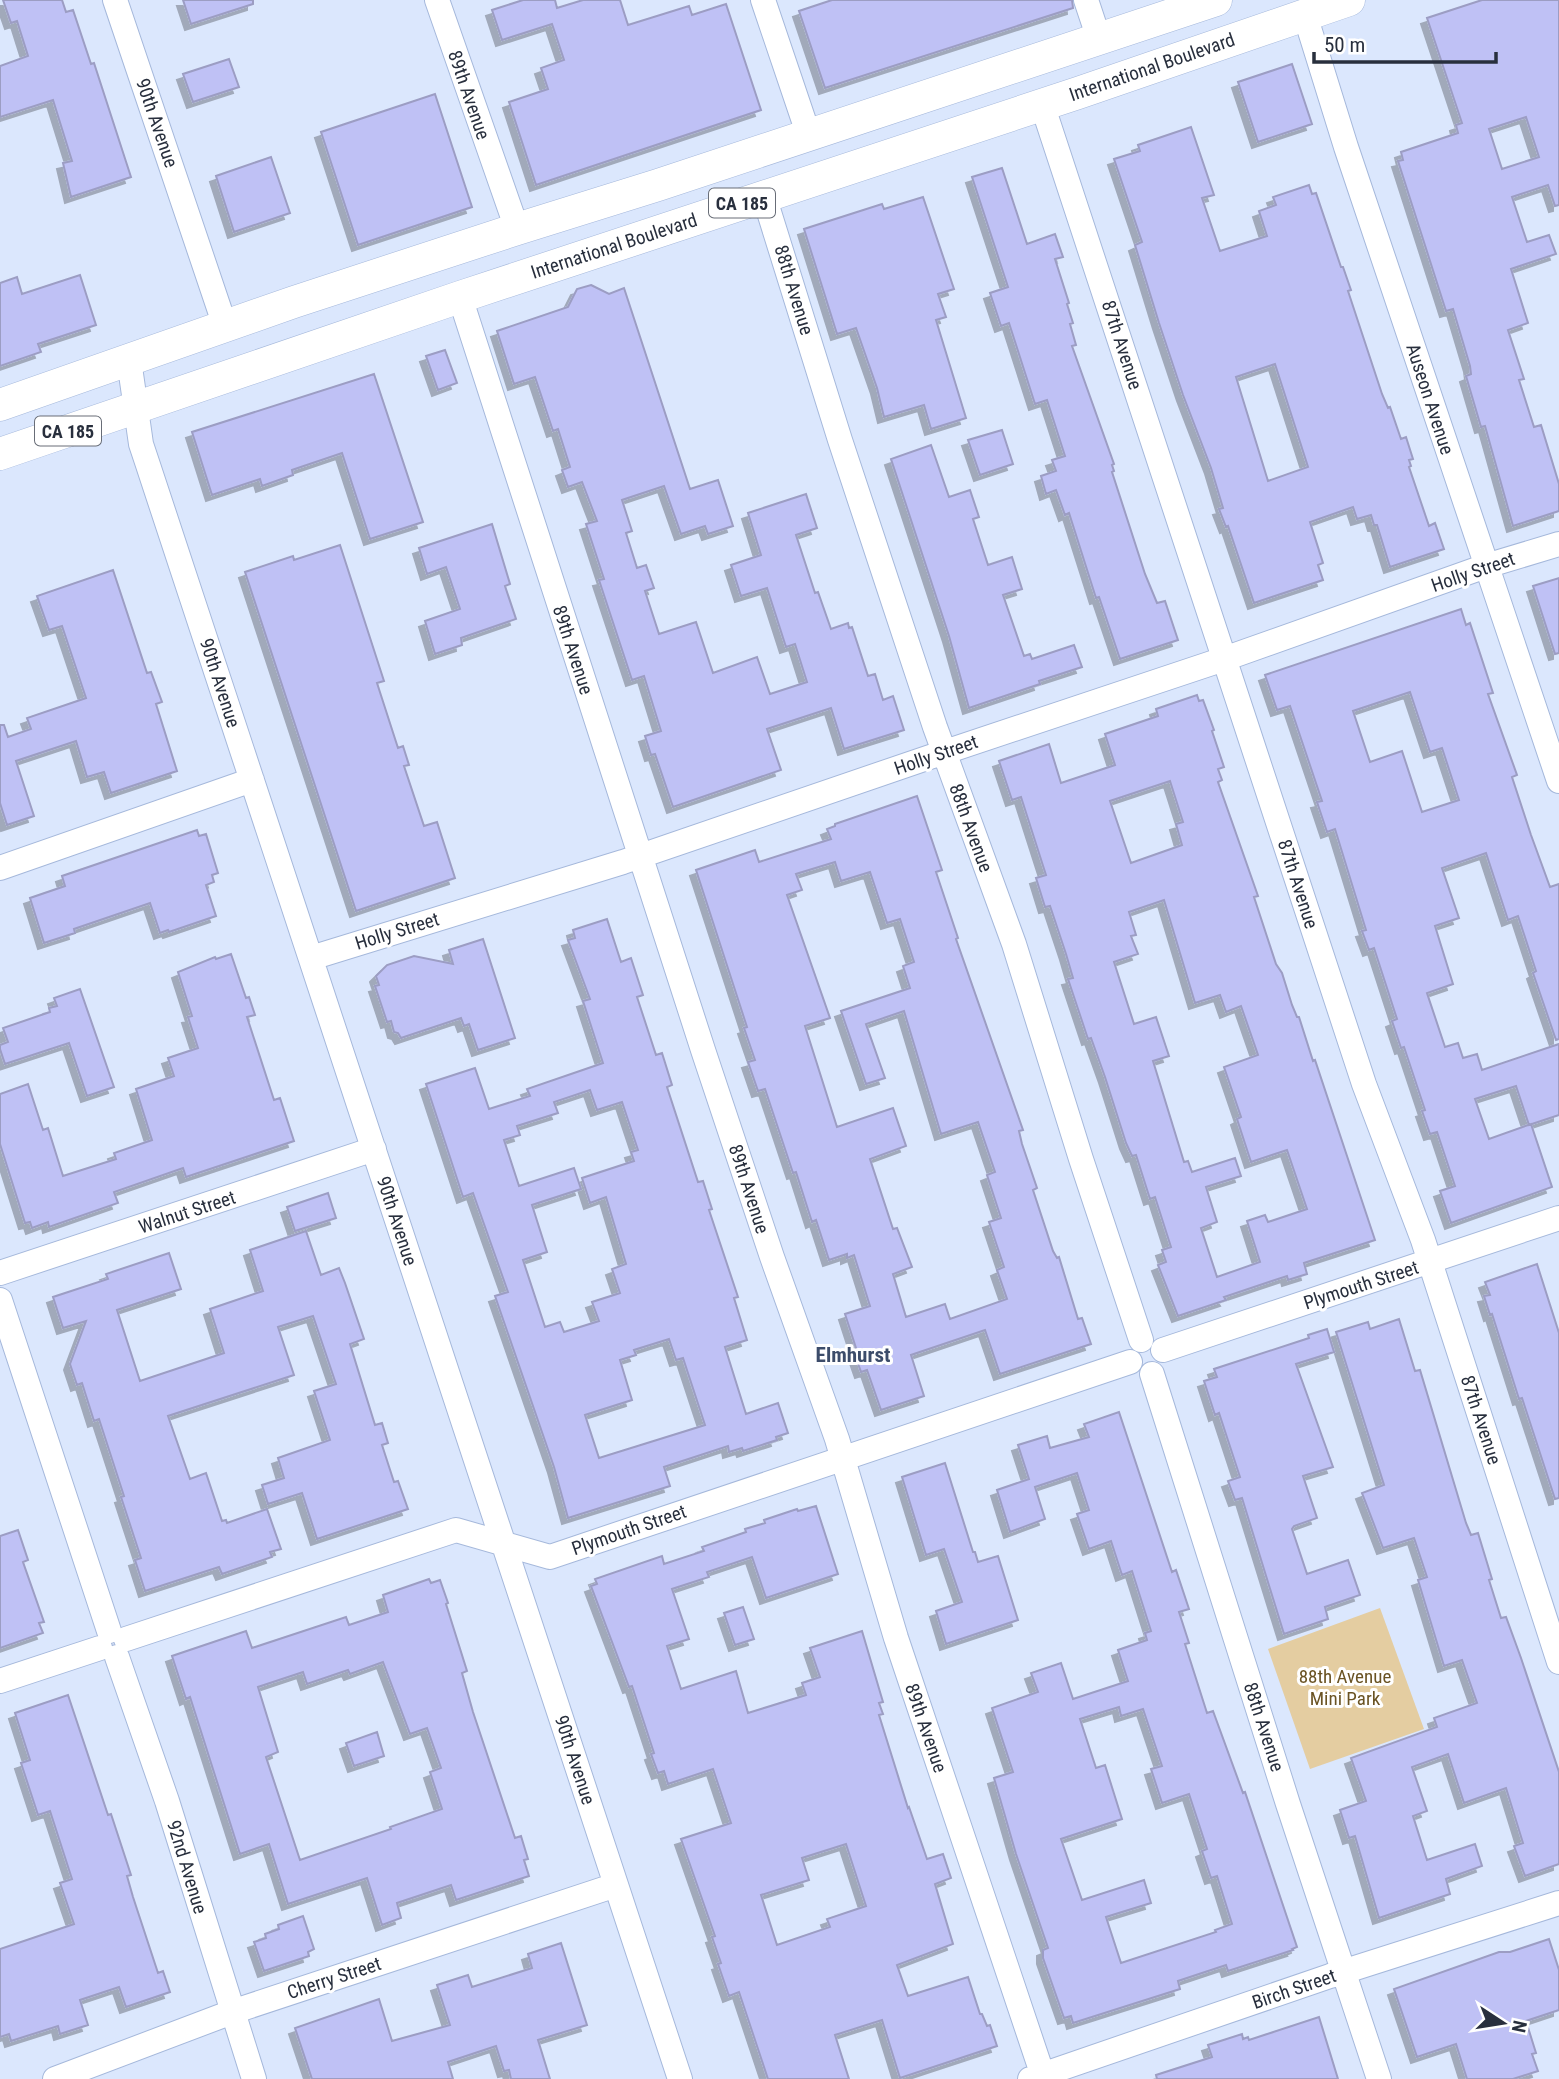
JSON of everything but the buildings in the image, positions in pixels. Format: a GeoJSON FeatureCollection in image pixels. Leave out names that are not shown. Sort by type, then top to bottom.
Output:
{"type":"FeatureCollection","features":[{"type":"Feature","properties":{"kind":"main road","name":"CA 185"},"geometry":{"type":"LineString","coordinates":[[0,405],[225,326],[1216,0]]}},
{"type":"Feature","properties":{"kind":"main road","name":"International Boulevard"},"geometry":{"type":"LineString","coordinates":[[0,453],[1349,0]]}},
{"type":"Feature","properties":{"kind":"street","name":"90th Avenue"},"geometry":{"type":"LineString","coordinates":[[115,0],[225,326]]}},
{"type":"Feature","properties":{"kind":"street","name":"89th Avenue"},"geometry":{"type":"LineString","coordinates":[[437,0],[517,229]]}},
{"type":"Feature","properties":{"kind":"street"},"geometry":{"type":"LineString","coordinates":[[763,0],[809,136]]}},
{"type":"Feature","properties":{"kind":"street"},"geometry":{"type":"LineString","coordinates":[[1086,0],[1099,39]]}},
{"type":"Feature","properties":{"kind":"street","name":"Auseon Avenue"},"geometry":{"type":"LineString","coordinates":[[1305,15],[1346,148],[1559,781]]}},
{"type":"Feature","properties":{"kind":"street","name":"87th Avenue"},"geometry":{"type":"LineString","coordinates":[[1042,104],[1364,1084],[1411,1204],[1559,1662]]}},
{"type":"Feature","properties":{"kind":"street","name":"88th Avenue"},"geometry":{"type":"LineString","coordinates":[[764,196],[840,440],[943,752],[1014,944],[1379,2079]]}},
{"type":"Feature","properties":{"kind":"street","name":"89th Avenue"},"geometry":{"type":"LineString","coordinates":[[460,298],[639,856],[772,1258],[843,1458],[896,1639],[1039,2078]]}},
{"type":"Feature","properties":{"kind":"street","name":"90th Avenue"},"geometry":{"type":"LineString","coordinates":[[129,360],[148,465],[680,2079]]}},
{"type":"Feature","properties":{"kind":"street","name":"Holly Street"},"geometry":{"type":"LineString","coordinates":[[311,958],[538,890],[1224,659],[1486,566],[1559,544]]}},
{"type":"Feature","properties":{"kind":"street"},"geometry":{"type":"LineString","coordinates":[[0,868],[252,780]]}},
{"type":"Feature","properties":{"kind":"street","name":"Walnut Street"},"geometry":{"type":"LineString","coordinates":[[0,1273],[374,1149]]}},
{"type":"Feature","properties":{"kind":"street","name":"Plymouth Street"},"geometry":{"type":"LineString","coordinates":[[0,1681],[456,1530],[550,1557],[1559,1218]]}},
{"type":"Feature","properties":{"kind":"street","name":"92nd Avenue"},"geometry":{"type":"LineString","coordinates":[[0,1300],[167,1801],[254,2079]]}},
{"type":"Feature","properties":{"kind":"street","name":"Cherry Street"},"geometry":{"type":"LineString","coordinates":[[55,2079],[232,2012],[616,1885]]}},
{"type":"Feature","properties":{"kind":"street","name":"Birch Street"},"geometry":{"type":"LineString","coordinates":[[1039,2078],[1344,1972],[1559,1903]]}},
{"type":"Feature","properties":{"kind":"green space","name":"88th Avenue Mini Park"},"geometry":{"type":"Polygon","coordinates":[[[1380,1608],[1424,1729],[1310,1769],[1268,1649],[1380,1608]]]}},
{"type":"Feature","properties":{"kind":"district","name":"Elmhurst"},"geometry":{"type":"Point","coordinates":[853,1355]}}]}
